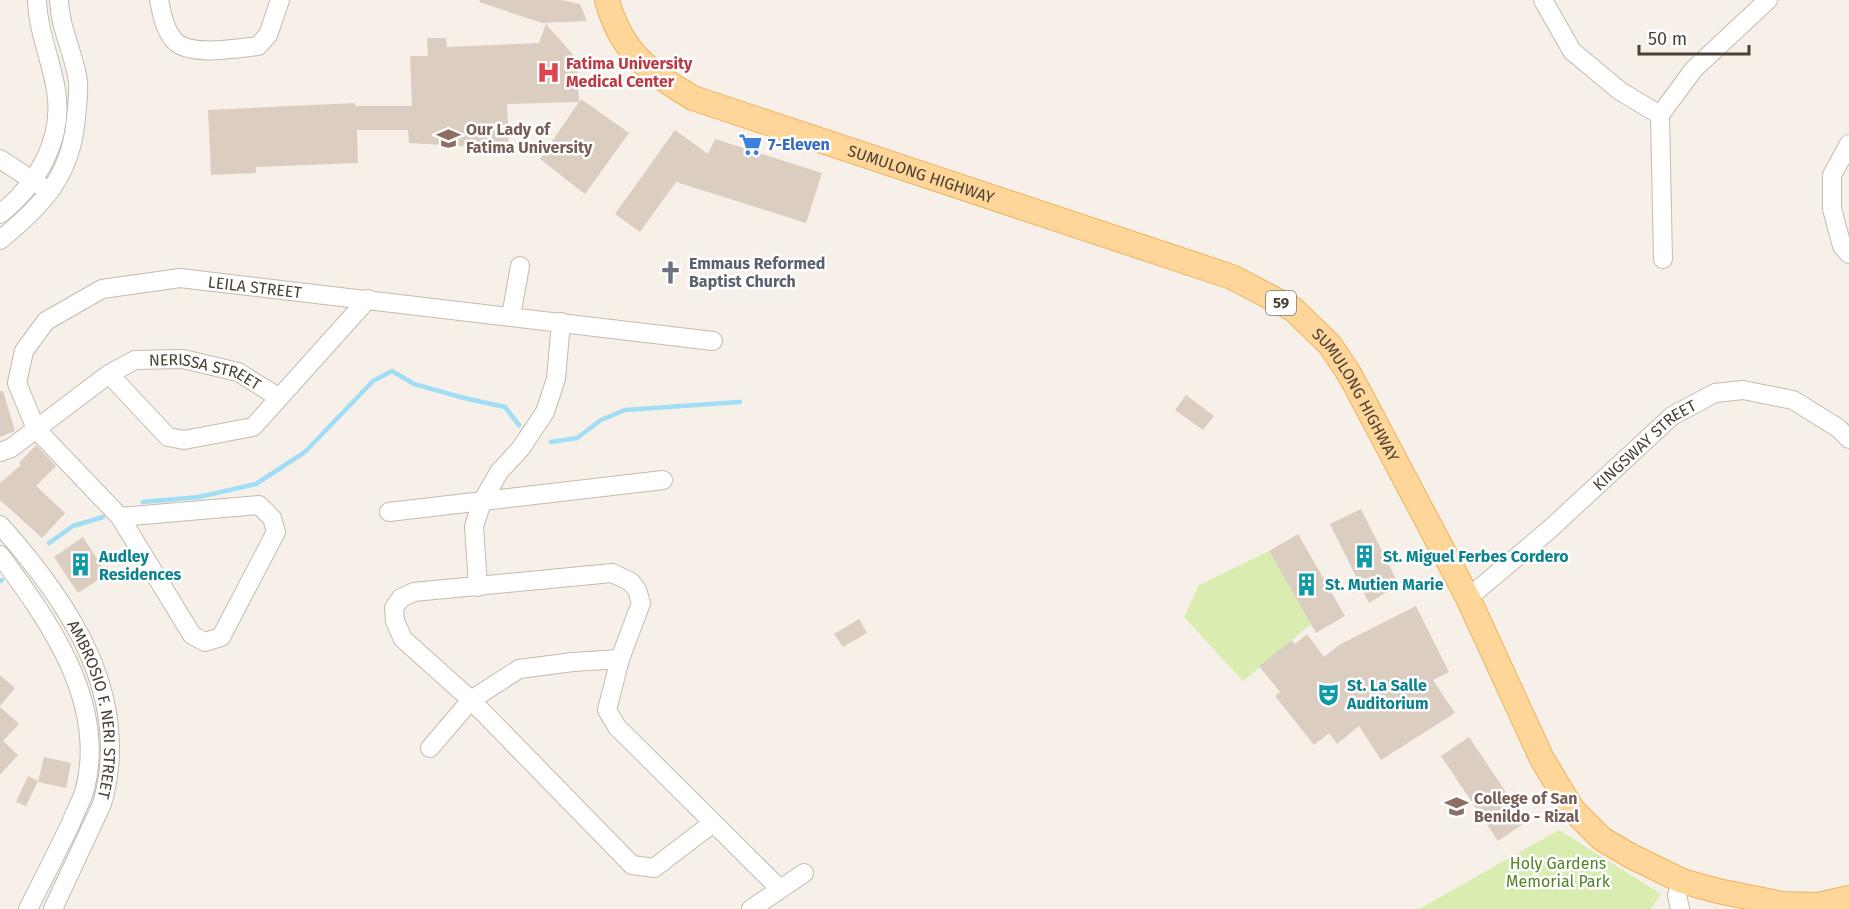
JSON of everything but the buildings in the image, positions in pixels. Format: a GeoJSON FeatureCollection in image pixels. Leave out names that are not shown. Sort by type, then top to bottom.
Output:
{"type":"FeatureCollection","features":[{"type":"Feature","properties":{"kind":"main road","name":"SUMULONG HIGHWAY"},"geometry":{"type":"LineString","coordinates":[[607,0],[621,38],[635,56],[652,71],[693,98],[1232,277],[1293,309],[1330,345],[1350,375],[1468,598],[1542,759],[1573,810],[1602,839],[1682,881],[1784,906],[1818,905],[1849,898]]}},
{"type":"Feature","properties":{"kind":"street"},"geometry":{"type":"LineString","coordinates":[[0,214],[33,180],[45,163],[53,140],[56,92],[42,40],[37,0]]}},
{"type":"Feature","properties":{"kind":"street"},"geometry":{"type":"LineString","coordinates":[[0,240],[22,222],[50,192],[62,174],[70,152],[75,129],[78,81],[62,26],[59,0]]}},
{"type":"Feature","properties":{"kind":"street"},"geometry":{"type":"LineString","coordinates":[[159,0],[167,31],[174,42],[185,48],[204,51],[258,46],[268,35],[280,0]]}},
{"type":"Feature","properties":{"kind":"street"},"geometry":{"type":"LineString","coordinates":[[1543,0],[1572,51],[1620,91],[1660,115]]}},
{"type":"Feature","properties":{"kind":"street"},"geometry":{"type":"LineString","coordinates":[[1663,259],[1660,115],[1694,69],[1768,0]]}},
{"type":"Feature","properties":{"kind":"street"},"geometry":{"type":"LineString","coordinates":[[1849,144],[1832,175],[1832,209],[1842,246],[1849,254]]}},
{"type":"Feature","properties":{"kind":"street"},"geometry":{"type":"LineString","coordinates":[[0,159],[50,192]]}},
{"type":"Feature","properties":{"kind":"street"},"geometry":{"type":"LineString","coordinates":[[511,316],[520,266]]}},
{"type":"Feature","properties":{"kind":"street","name":"LEILA STREET"},"geometry":{"type":"LineString","coordinates":[[120,517],[260,505],[272,518],[276,532],[221,637],[206,642],[192,635],[120,517],[36,429],[18,383],[24,351],[46,321],[102,289],[180,278],[713,341]]}},
{"type":"Feature","properties":{"kind":"street"},"geometry":{"type":"LineString","coordinates":[[109,374],[168,437],[184,440],[253,427],[368,299]]}},
{"type":"Feature","properties":{"kind":"street"},"geometry":{"type":"LineString","coordinates":[[478,587],[474,526],[482,502],[499,472],[521,448],[544,412],[556,379],[561,322]]}},
{"type":"Feature","properties":{"kind":"street","name":"NERISSA STREET"},"geometry":{"type":"LineString","coordinates":[[5,450],[109,374],[135,360],[183,359],[238,372],[278,398]]}},
{"type":"Feature","properties":{"kind":"street","name":"KINGSWAY STREET"},"geometry":{"type":"LineString","coordinates":[[1468,598],[1550,529],[1672,416],[1715,393],[1743,390],[1793,400],[1838,429],[1849,439]]}},
{"type":"Feature","properties":{"kind":"street"},"geometry":{"type":"LineString","coordinates":[[0,468],[5,450]]}},
{"type":"Feature","properties":{"kind":"street"},"geometry":{"type":"LineString","coordinates":[[389,512],[663,480]]}},
{"type":"Feature","properties":{"kind":"street","name":"AMBROSIO F. NERI STREET"},"geometry":{"type":"LineString","coordinates":[[0,525],[53,589],[81,634],[98,676],[107,709],[111,759],[102,804],[53,909]]}},
{"type":"Feature","properties":{"kind":"street","name":"AMBROSIO F. NERI STREET"},"geometry":{"type":"LineString","coordinates":[[0,555],[33,599],[59,644],[78,686],[87,715],[90,737],[90,759],[85,790],[28,909]]}},
{"type":"Feature","properties":{"kind":"street"},"geometry":{"type":"LineString","coordinates":[[713,823],[654,868],[632,865],[471,700],[403,639],[395,621],[394,608],[401,598],[414,592],[612,573],[631,582],[637,590],[641,603],[620,658],[607,710],[617,727],[780,889]]}},
{"type":"Feature","properties":{"kind":"street"},"geometry":{"type":"LineString","coordinates":[[430,748],[471,700],[519,669],[620,658]]}},
{"type":"Feature","properties":{"kind":"street"},"geometry":{"type":"LineString","coordinates":[[751,909],[804,873]]}},
{"type":"Feature","properties":{"kind":"street"},"geometry":{"type":"LineString","coordinates":[[1680,909],[1677,895],[1682,881]]}},
{"type":"Feature","properties":{"kind":"green space"},"geometry":{"type":"Polygon","coordinates":[[[1269,551],[1311,624],[1243,681],[1184,617],[1199,585],[1269,551]]]}},
{"type":"Feature","properties":{"kind":"green space","name":"Holy Gardens Memorial Park"},"geometry":{"type":"Polygon","coordinates":[[[1559,830],[1661,894],[1651,909],[1419,909],[1559,830]]]}},
{"type":"Feature","properties":{"kind":"waterway"},"geometry":{"type":"LineString","coordinates":[[143,502],[199,497],[256,484],[305,452],[373,381],[392,371],[414,384],[505,407],[519,425]]}},
{"type":"Feature","properties":{"kind":"waterway"},"geometry":{"type":"LineString","coordinates":[[551,442],[577,438],[601,420],[625,410],[740,402]]}},
{"type":"Feature","properties":{"kind":"waterway"},"geometry":{"type":"LineString","coordinates":[[49,543],[73,526],[103,517]]}},
{"type":"Feature","properties":{"kind":"place","name":"Fatima University Medical Center"},"geometry":{"type":"Point","coordinates":[548,72]}},
{"type":"Feature","properties":{"kind":"place","name":"Our Lady of Fatima University"},"geometry":{"type":"Point","coordinates":[448,138]}},
{"type":"Feature","properties":{"kind":"place","name":"7-Eleven"},"geometry":{"type":"Point","coordinates":[750,144]}},
{"type":"Feature","properties":{"kind":"place","name":"Emmaus Reformed Baptist Church"},"geometry":{"type":"Point","coordinates":[671,272]}},
{"type":"Feature","properties":{"kind":"place","name":"St. Miguel Ferbes Cordero"},"geometry":{"type":"Point","coordinates":[1365,556]}},
{"type":"Feature","properties":{"kind":"place","name":"Audley Residences"},"geometry":{"type":"Point","coordinates":[81,565]}},
{"type":"Feature","properties":{"kind":"place","name":"St. Mutien Marie"},"geometry":{"type":"Point","coordinates":[1307,584]}},
{"type":"Feature","properties":{"kind":"place","name":"St. La Salle Auditorium"},"geometry":{"type":"Point","coordinates":[1329,694]}},
{"type":"Feature","properties":{"kind":"place","name":"College of San Benildo - Rizal"},"geometry":{"type":"Point","coordinates":[1456,807]}}]}
